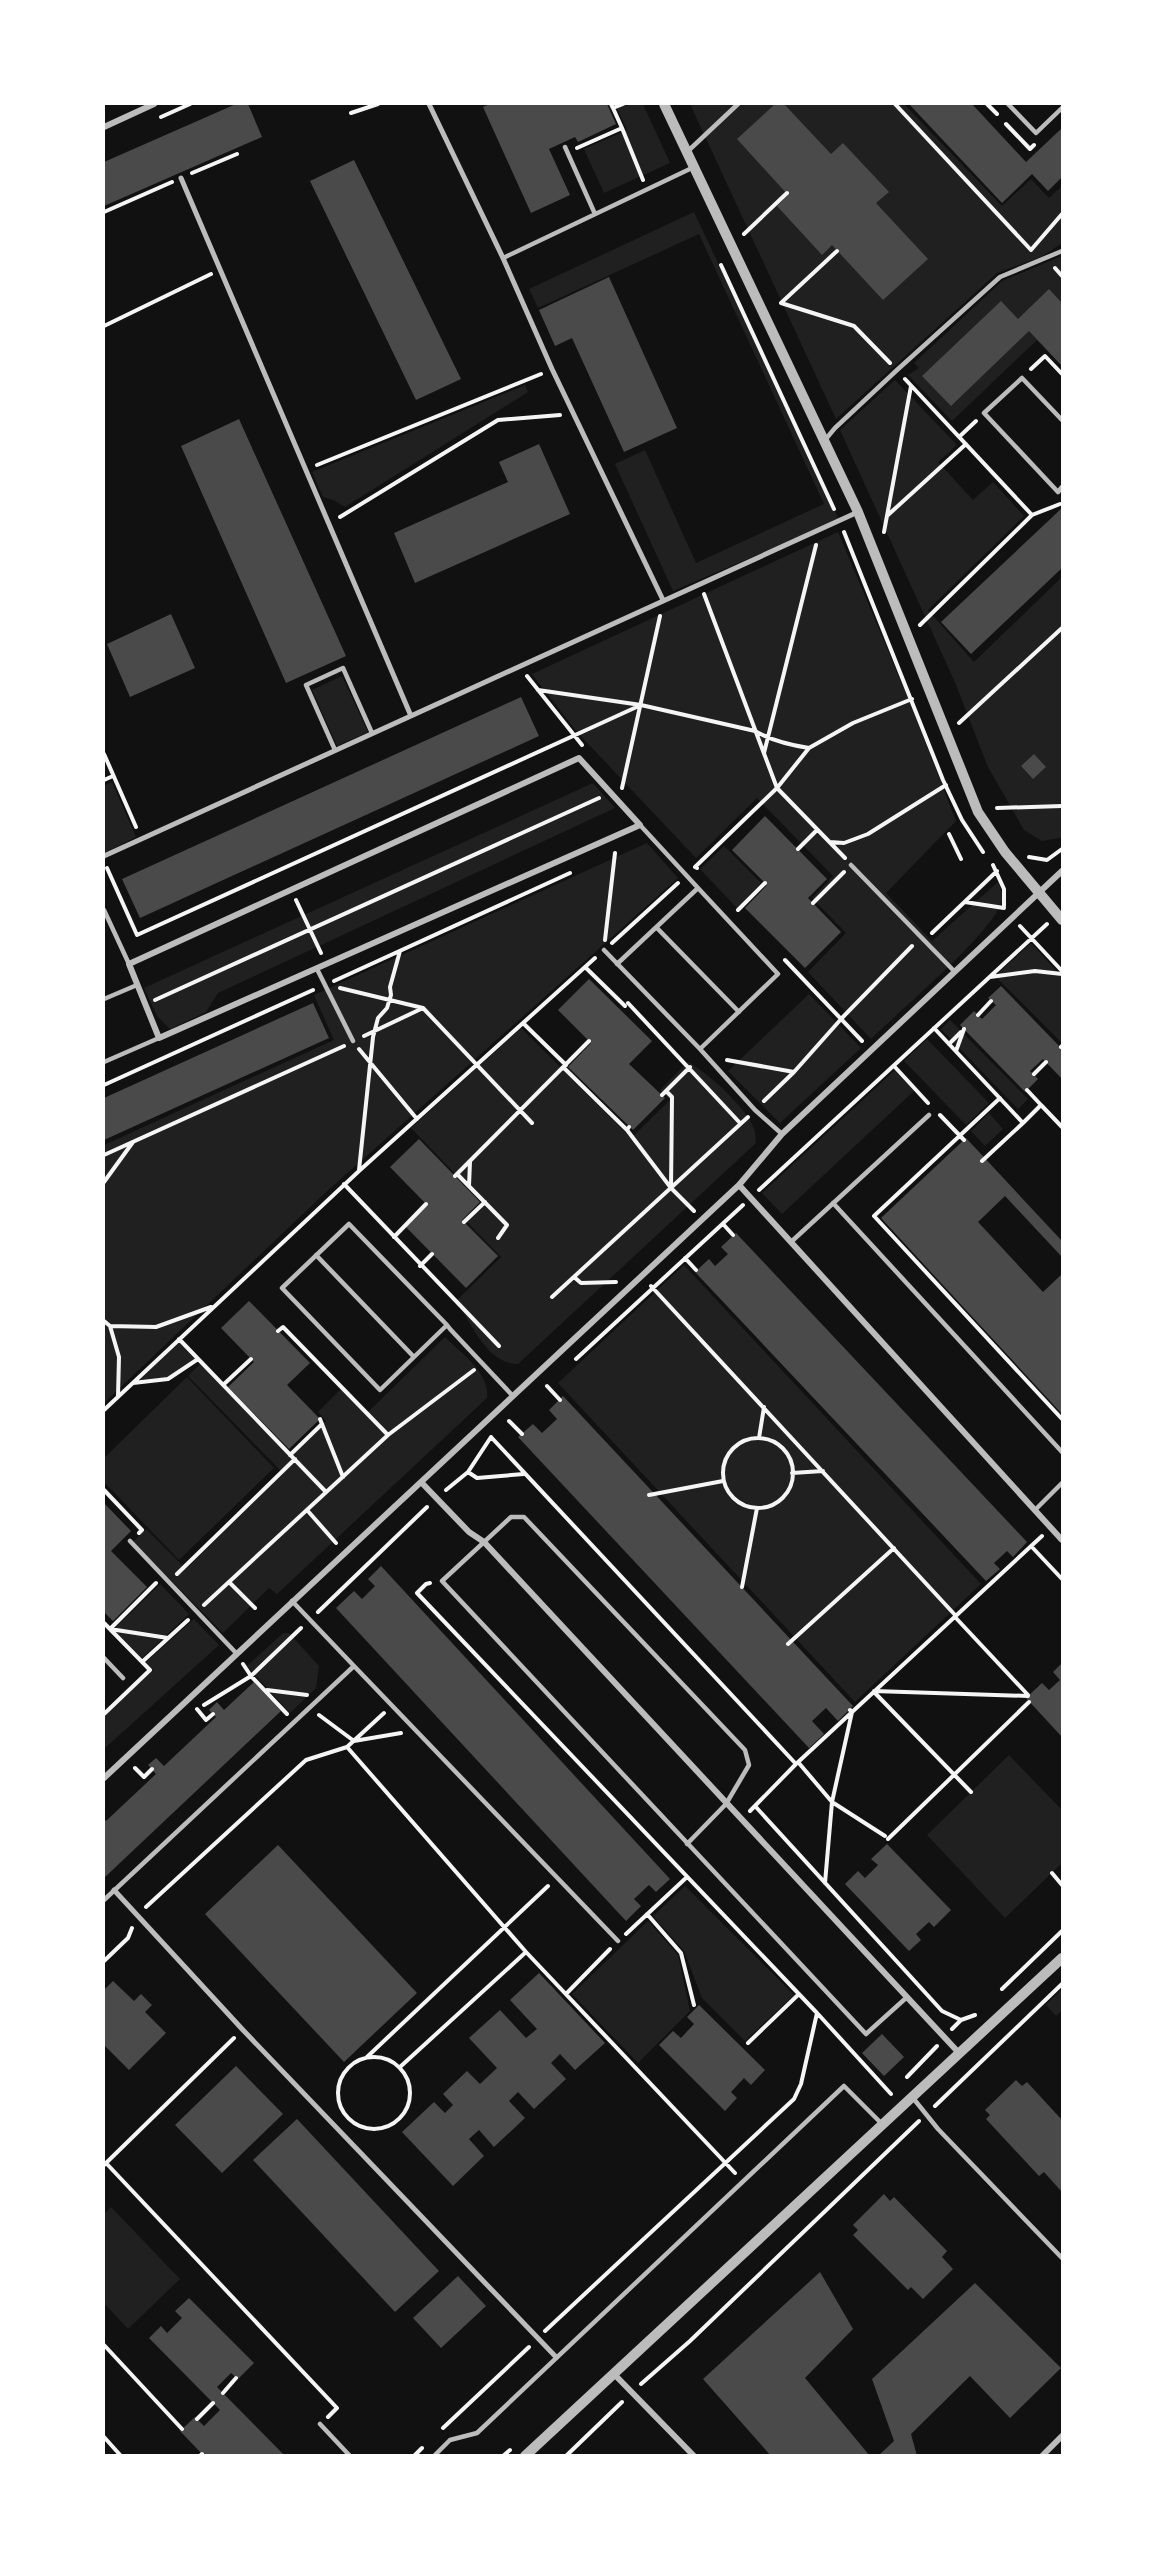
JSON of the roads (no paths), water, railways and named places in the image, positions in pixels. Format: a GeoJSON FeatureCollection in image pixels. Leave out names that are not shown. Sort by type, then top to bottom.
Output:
{"type":"FeatureCollection","features":[{"type":"Feature","properties":{"kind":"street"},"geometry":{"type":"LineString","coordinates":[[104,127],[154,104]]}},
{"type":"Feature","properties":{"kind":"street"},"geometry":{"type":"LineString","coordinates":[[429,104],[503,258],[552,369],[576,414],[663,600]]}},
{"type":"Feature","properties":{"kind":"street"},"geometry":{"type":"LineString","coordinates":[[664,104],[858,512],[978,812],[1005,852],[1062,920]]}},
{"type":"Feature","properties":{"kind":"street"},"geometry":{"type":"LineString","coordinates":[[182,178],[411,716]]}},
{"type":"Feature","properties":{"kind":"street"},"geometry":{"type":"LineString","coordinates":[[104,857],[858,512]]}},
{"type":"Feature","properties":{"kind":"street"},"geometry":{"type":"LineString","coordinates":[[579,758],[640,825],[159,1038],[129,964],[579,758]]}},
{"type":"Feature","properties":{"kind":"street"},"geometry":{"type":"LineString","coordinates":[[104,1778],[739,1185],[782,1134],[1062,872]]}},
{"type":"Feature","properties":{"kind":"street"},"geometry":{"type":"LineString","coordinates":[[739,1185],[1062,1540]]}},
{"type":"Feature","properties":{"kind":"street"},"geometry":{"type":"LineString","coordinates":[[421,1482],[469,1532],[484,1542],[959,2053]]}},
{"type":"Feature","properties":{"kind":"street"},"geometry":{"type":"LineString","coordinates":[[114,1890],[243,2030],[556,2357]]}},
{"type":"Feature","properties":{"kind":"street"},"geometry":{"type":"LineString","coordinates":[[525,2456],[1062,1958]]}},
{"type":"Feature","properties":{"kind":"street"},"geometry":{"type":"LineString","coordinates":[[613,2373],[694,2456]]}},
{"type":"Feature","properties":{"kind":"street"},"geometry":{"type":"LineString","coordinates":[[1042,2456],[1062,2436]]}},
{"type":"Feature","properties":{"kind":"lane"},"geometry":{"type":"LineString","coordinates":[[687,152],[738,104]]}},
{"type":"Feature","properties":{"kind":"lane"},"geometry":{"type":"LineString","coordinates":[[1008,104],[1036,133],[1062,108]]}},
{"type":"Feature","properties":{"kind":"lane"},"geometry":{"type":"LineString","coordinates":[[565,147],[595,214]]}},
{"type":"Feature","properties":{"kind":"lane"},"geometry":{"type":"LineString","coordinates":[[503,258],[694,166]]}},
{"type":"Feature","properties":{"kind":"lane"},"geometry":{"type":"LineString","coordinates":[[824,442],[835,428],[1000,277],[1062,251]]}},
{"type":"Feature","properties":{"kind":"lane"},"geometry":{"type":"LineString","coordinates":[[1062,420],[1022,378],[984,413],[1058,492],[1062,487]]}},
{"type":"Feature","properties":{"kind":"lane"},"geometry":{"type":"LineString","coordinates":[[335,750],[306,685],[343,668],[372,733]]}},
{"type":"Feature","properties":{"kind":"lane"},"geometry":{"type":"LineString","coordinates":[[640,825],[778,974],[700,1049]]}},
{"type":"Feature","properties":{"kind":"lane"},"geometry":{"type":"LineString","coordinates":[[851,865],[954,971]]}},
{"type":"Feature","properties":{"kind":"lane"},"geometry":{"type":"LineString","coordinates":[[617,963],[698,888]]}},
{"type":"Feature","properties":{"kind":"lane"},"geometry":{"type":"LineString","coordinates":[[104,910],[129,964]]}},
{"type":"Feature","properties":{"kind":"lane"},"geometry":{"type":"LineString","coordinates":[[104,930],[111,927]]}},
{"type":"Feature","properties":{"kind":"lane"},"geometry":{"type":"LineString","coordinates":[[657,928],[739,1012]]}},
{"type":"Feature","properties":{"kind":"lane"},"geometry":{"type":"LineString","coordinates":[[604,950],[708,1057],[755,1110],[782,1134]]}},
{"type":"Feature","properties":{"kind":"lane"},"geometry":{"type":"LineString","coordinates":[[317,969],[353,1041]]}},
{"type":"Feature","properties":{"kind":"lane"},"geometry":{"type":"LineString","coordinates":[[104,999],[137,985]]}},
{"type":"Feature","properties":{"kind":"lane"},"geometry":{"type":"LineString","coordinates":[[104,1062],[159,1038]]}},
{"type":"Feature","properties":{"kind":"lane"},"geometry":{"type":"LineString","coordinates":[[791,1242],[929,1115]]}},
{"type":"Feature","properties":{"kind":"lane"},"geometry":{"type":"LineString","coordinates":[[833,1203],[1062,1452]]}},
{"type":"Feature","properties":{"kind":"lane"},"geometry":{"type":"LineString","coordinates":[[447,1325],[380,1390],[282,1288],[349,1224],[447,1325],[512,1395]]}},
{"type":"Feature","properties":{"kind":"lane"},"geometry":{"type":"LineString","coordinates":[[316,1255],[414,1357]]}},
{"type":"Feature","properties":{"kind":"lane"},"geometry":{"type":"LineString","coordinates":[[1035,1510],[1062,1483]]}},
{"type":"Feature","properties":{"kind":"lane"},"geometry":{"type":"LineString","coordinates":[[687,1844],[726,1804],[749,1765],[745,1749],[524,1517],[511,1517],[442,1581],[687,1844],[866,2034],[906,1998]]}},
{"type":"Feature","properties":{"kind":"lane"},"geometry":{"type":"LineString","coordinates":[[130,1541],[237,1654]]}},
{"type":"Feature","properties":{"kind":"lane"},"geometry":{"type":"LineString","coordinates":[[292,1601],[618,1941]]}},
{"type":"Feature","properties":{"kind":"lane"},"geometry":{"type":"LineString","coordinates":[[104,1658],[123,1678]]}},
{"type":"Feature","properties":{"kind":"lane"},"geometry":{"type":"LineString","coordinates":[[104,1900],[354,1666]]}},
{"type":"Feature","properties":{"kind":"lane"},"geometry":{"type":"LineString","coordinates":[[434,2456],[450,2440],[477,2433],[844,2085],[883,2124]]}},
{"type":"Feature","properties":{"kind":"lane"},"geometry":{"type":"LineString","coordinates":[[912,2097],[938,2129],[1062,2258]]}},
{"type":"Feature","properties":{"kind":"lane"},"geometry":{"type":"LineString","coordinates":[[320,2424],[350,2456]]}}]}
